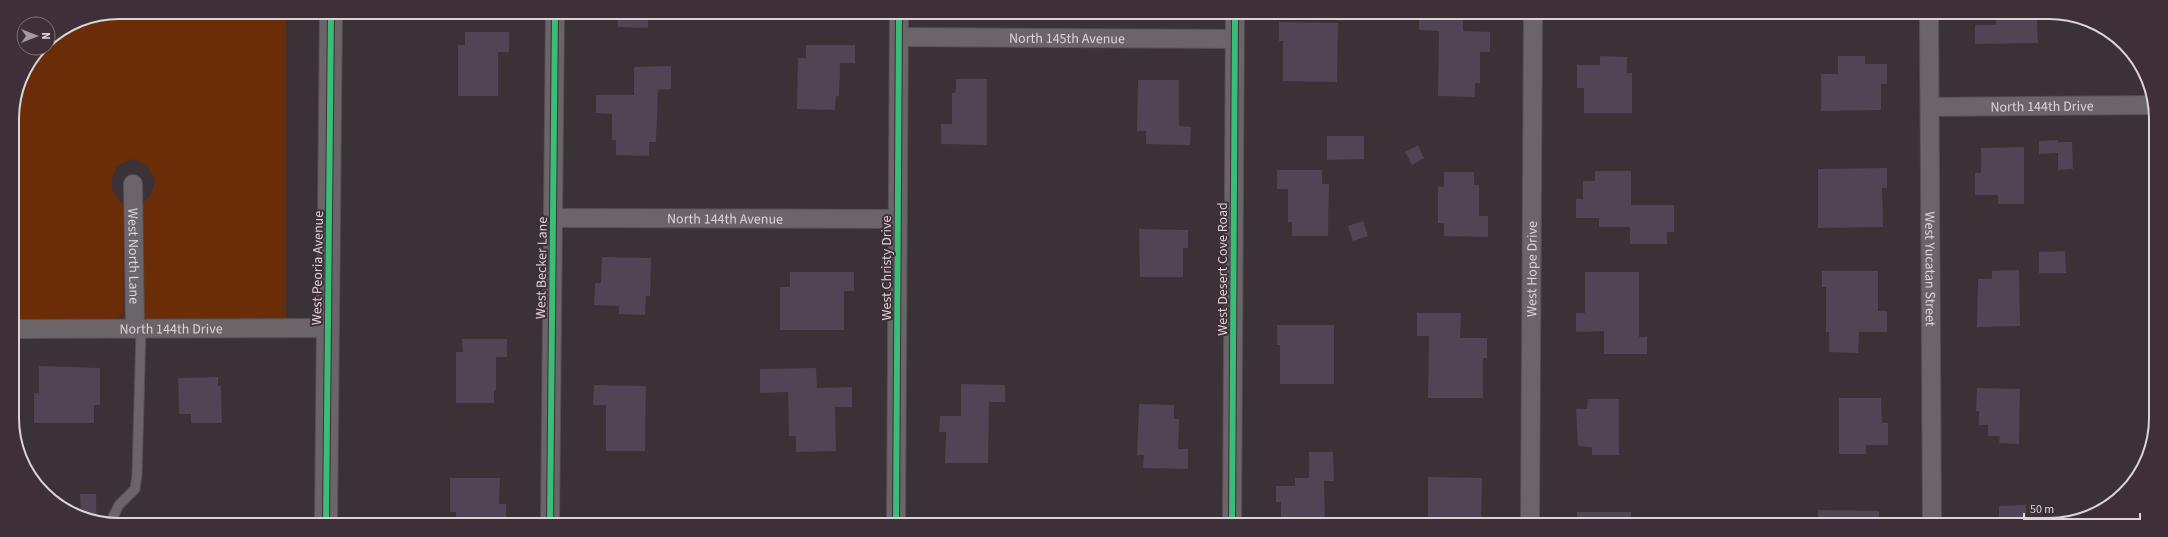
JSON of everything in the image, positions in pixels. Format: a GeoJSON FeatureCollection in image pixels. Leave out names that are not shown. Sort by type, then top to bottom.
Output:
{"type":"FeatureCollection","features":[{"type":"Feature","properties":{"kind":"main road","name":"West Peoria Avenue"},"geometry":{"type":"LineString","coordinates":[[326,518],[331,19]]}},
{"type":"Feature","properties":{"kind":"street","name":"West Becker Lane"},"geometry":{"type":"LineString","coordinates":[[550,518],[554,19]]}},
{"type":"Feature","properties":{"kind":"street","name":"West Christy Drive"},"geometry":{"type":"LineString","coordinates":[[896,518],[899,19]]}},
{"type":"Feature","properties":{"kind":"street","name":"West Desert Cove Road"},"geometry":{"type":"LineString","coordinates":[[1232,518],[1235,19]]}},
{"type":"Feature","properties":{"kind":"street","name":"West Hope Drive"},"geometry":{"type":"LineString","coordinates":[[1530,518],[1533,19]]}},
{"type":"Feature","properties":{"kind":"street","name":"West Yucatan Street"},"geometry":{"type":"LineString","coordinates":[[1929,19],[1932,518]]}},
{"type":"Feature","properties":{"kind":"street","name":"North 145th Avenue"},"geometry":{"type":"LineString","coordinates":[[898,37],[1235,40]]}},
{"type":"Feature","properties":{"kind":"street","name":"North 144th Drive"},"geometry":{"type":"LineString","coordinates":[[1930,107],[2148,105]]}},
{"type":"Feature","properties":{"kind":"street","name":"West North Lane"},"geometry":{"type":"LineString","coordinates":[[133,184],[138,329]]}},
{"type":"Feature","properties":{"kind":"street","name":"North 144th Avenue"},"geometry":{"type":"LineString","coordinates":[[553,218],[898,219]]}},
{"type":"Feature","properties":{"kind":"street","name":"North 144th Drive"},"geometry":{"type":"LineString","coordinates":[[19,329],[328,328]]}},
{"type":"Feature","properties":{"kind":"lane"},"geometry":{"type":"LineString","coordinates":[[113,518],[119,505],[135,489],[137,475],[138,329]]}},
{"type":"Feature","properties":{"kind":"shaded area"},"geometry":{"type":"Polygon","coordinates":[[[112,19],[286,19],[286,319],[145,320],[141,314],[142,204],[151,194],[155,180],[147,165],[132,159],[117,166],[112,183],[115,195],[123,204],[123,314],[117,319],[19,319],[19,112],[22,93],[32,69],[42,56],[56,56],[56,42],[63,36],[87,24],[99,21],[112,19]]]}},
{"type":"Feature","properties":{"kind":"building"},"geometry":{"type":"Polygon","coordinates":[[[618,19],[648,19],[648,28],[618,27],[618,19]]]}},
{"type":"Feature","properties":{"kind":"building"},"geometry":{"type":"Polygon","coordinates":[[[1419,19],[1463,19],[1463,31],[1490,32],[1490,52],[1480,52],[1480,83],[1475,83],[1475,97],[1438,96],[1439,31],[1419,30],[1419,19]]]}},
{"type":"Feature","properties":{"kind":"building"},"geometry":{"type":"Polygon","coordinates":[[[1996,19],[2037,19],[2038,43],[1975,44],[1975,25],[1996,25],[1996,19]]]}},
{"type":"Feature","properties":{"kind":"building"},"geometry":{"type":"Polygon","coordinates":[[[1279,22],[1338,23],[1337,82],[1283,81],[1283,41],[1279,41],[1279,22]]]}},
{"type":"Feature","properties":{"kind":"building"},"geometry":{"type":"Polygon","coordinates":[[[465,32],[509,32],[509,52],[498,52],[498,96],[458,96],[458,45],[465,45],[465,32]]]}},
{"type":"Feature","properties":{"kind":"building"},"geometry":{"type":"Polygon","coordinates":[[[806,45],[855,45],[855,63],[840,63],[839,96],[836,96],[835,110],[797,109],[798,58],[806,58],[806,45]]]}},
{"type":"Feature","properties":{"kind":"building"},"geometry":{"type":"Polygon","coordinates":[[[1600,56],[1627,57],[1627,73],[1632,73],[1632,113],[1584,113],[1584,88],[1577,88],[1577,65],[1600,65],[1600,56]]]}},
{"type":"Feature","properties":{"kind":"building"},"geometry":{"type":"Polygon","coordinates":[[[1838,56],[1865,56],[1865,64],[1887,64],[1887,84],[1881,84],[1881,110],[1821,111],[1821,74],[1838,74],[1838,56]]]}},
{"type":"Feature","properties":{"kind":"building"},"geometry":{"type":"Polygon","coordinates":[[[671,66],[671,89],[658,90],[656,142],[649,142],[649,156],[616,155],[616,140],[612,140],[612,114],[596,113],[596,95],[634,95],[634,67],[671,66]]]}},
{"type":"Feature","properties":{"kind":"building"},"geometry":{"type":"Polygon","coordinates":[[[956,79],[987,79],[987,145],[941,144],[941,124],[952,124],[952,93],[956,92],[956,79]]]}},
{"type":"Feature","properties":{"kind":"building"},"geometry":{"type":"Polygon","coordinates":[[[1138,80],[1179,80],[1179,126],[1191,127],[1190,145],[1146,144],[1146,131],[1137,131],[1138,80]]]}},
{"type":"Feature","properties":{"kind":"building"},"geometry":{"type":"Polygon","coordinates":[[[1327,136],[1364,136],[1364,159],[1327,160],[1327,136]]]}},
{"type":"Feature","properties":{"kind":"building"},"geometry":{"type":"Polygon","coordinates":[[[2058,140],[2058,142],[2072,142],[2073,169],[2058,170],[2058,153],[2039,154],[2039,141],[2058,140]]]}},
{"type":"Feature","properties":{"kind":"building"},"geometry":{"type":"Polygon","coordinates":[[[1418,145],[1424,158],[1412,165],[1405,152],[1418,145]]]}},
{"type":"Feature","properties":{"kind":"building"},"geometry":{"type":"Polygon","coordinates":[[[2024,147],[2024,204],[1998,204],[1998,195],[1975,195],[1975,173],[1981,173],[1981,148],[2024,147]]]}},
{"type":"Feature","properties":{"kind":"building"},"geometry":{"type":"Polygon","coordinates":[[[1887,168],[1887,188],[1882,188],[1883,227],[1818,228],[1818,169],[1887,168]]]}},
{"type":"Feature","properties":{"kind":"building"},"geometry":{"type":"Polygon","coordinates":[[[1277,170],[1322,170],[1322,184],[1329,184],[1328,236],[1292,236],[1292,222],[1288,222],[1288,189],[1277,189],[1277,170]]]}},
{"type":"Feature","properties":{"kind":"building"},"geometry":{"type":"Polygon","coordinates":[[[1595,171],[1631,171],[1631,205],[1674,205],[1674,232],[1667,232],[1667,244],[1630,244],[1630,227],[1599,227],[1599,218],[1576,218],[1576,199],[1583,199],[1583,181],[1595,181],[1595,171]]]}},
{"type":"Feature","properties":{"kind":"building"},"geometry":{"type":"Polygon","coordinates":[[[1444,172],[1474,172],[1474,185],[1479,185],[1479,216],[1488,216],[1488,237],[1444,236],[1444,223],[1438,223],[1438,186],[1444,187],[1444,172]]]}},
{"type":"Feature","properties":{"kind":"building"},"geometry":{"type":"Polygon","coordinates":[[[1363,221],[1368,236],[1353,241],[1348,226],[1363,221]]]}},
{"type":"Feature","properties":{"kind":"building"},"geometry":{"type":"Polygon","coordinates":[[[1139,229],[1188,230],[1188,248],[1183,248],[1183,277],[1140,277],[1139,229]]]}},
{"type":"Feature","properties":{"kind":"building"},"geometry":{"type":"Polygon","coordinates":[[[2065,251],[2066,273],[2039,273],[2039,252],[2065,251]]]}},
{"type":"Feature","properties":{"kind":"building"},"geometry":{"type":"Polygon","coordinates":[[[602,257],[651,258],[650,296],[646,296],[645,315],[619,314],[619,306],[594,305],[595,283],[601,283],[602,257]]]}},
{"type":"Feature","properties":{"kind":"building"},"geometry":{"type":"Polygon","coordinates":[[[2019,270],[2020,326],[1977,327],[1978,279],[1992,279],[1992,271],[2019,270]]]}},
{"type":"Feature","properties":{"kind":"building"},"geometry":{"type":"Polygon","coordinates":[[[1822,271],[1878,271],[1878,311],[1887,311],[1887,332],[1859,332],[1858,353],[1829,352],[1829,332],[1826,332],[1826,287],[1822,287],[1822,271]]]}},
{"type":"Feature","properties":{"kind":"building"},"geometry":{"type":"Polygon","coordinates":[[[790,272],[854,272],[854,291],[844,291],[844,330],[780,330],[780,287],[790,287],[790,272]]]}},
{"type":"Feature","properties":{"kind":"building"},"geometry":{"type":"Polygon","coordinates":[[[1585,272],[1639,272],[1639,337],[1647,337],[1647,354],[1604,354],[1604,331],[1576,332],[1576,313],[1585,313],[1585,272]]]}},
{"type":"Feature","properties":{"kind":"building"},"geometry":{"type":"Polygon","coordinates":[[[1417,313],[1461,313],[1460,338],[1487,338],[1487,358],[1483,358],[1483,398],[1428,398],[1429,336],[1417,336],[1417,313]]]}},
{"type":"Feature","properties":{"kind":"building"},"geometry":{"type":"Polygon","coordinates":[[[1277,325],[1334,325],[1334,384],[1280,384],[1280,345],[1277,345],[1277,325]]]}},
{"type":"Feature","properties":{"kind":"building"},"geometry":{"type":"Polygon","coordinates":[[[462,339],[507,339],[507,357],[496,357],[496,390],[494,390],[494,403],[456,403],[456,352],[463,352],[462,339]]]}},
{"type":"Feature","properties":{"kind":"building"},"geometry":{"type":"Polygon","coordinates":[[[39,366],[100,368],[100,405],[94,405],[94,423],[34,423],[34,393],[39,393],[39,366]]]}},
{"type":"Feature","properties":{"kind":"building"},"geometry":{"type":"Polygon","coordinates":[[[816,368],[817,388],[852,387],[852,407],[835,407],[836,451],[796,452],[796,436],[789,436],[788,392],[760,393],[760,369],[816,368]]]}},
{"type":"Feature","properties":{"kind":"building"},"geometry":{"type":"Polygon","coordinates":[[[218,377],[218,386],[221,386],[222,423],[191,423],[191,414],[179,414],[178,378],[218,377]]]}},
{"type":"Feature","properties":{"kind":"building"},"geometry":{"type":"Polygon","coordinates":[[[961,384],[1005,385],[1005,402],[989,402],[988,463],[945,463],[946,432],[939,432],[940,416],[961,416],[961,384]]]}},
{"type":"Feature","properties":{"kind":"building"},"geometry":{"type":"Polygon","coordinates":[[[594,385],[646,386],[645,451],[606,451],[606,405],[593,405],[594,385]]]}},
{"type":"Feature","properties":{"kind":"building"},"geometry":{"type":"Polygon","coordinates":[[[1977,388],[2020,389],[2019,444],[1999,443],[2000,436],[1988,436],[1988,425],[1979,425],[1979,411],[1976,411],[1977,388]]]}},
{"type":"Feature","properties":{"kind":"building"},"geometry":{"type":"Polygon","coordinates":[[[1839,398],[1881,398],[1882,423],[1888,423],[1888,445],[1866,445],[1866,454],[1839,454],[1839,398]]]}},
{"type":"Feature","properties":{"kind":"building"},"geometry":{"type":"Polygon","coordinates":[[[1588,399],[1619,399],[1619,455],[1592,455],[1592,447],[1578,446],[1576,409],[1587,409],[1588,399]]]}},
{"type":"Feature","properties":{"kind":"building"},"geometry":{"type":"Polygon","coordinates":[[[1139,404],[1174,405],[1174,419],[1179,419],[1178,449],[1188,449],[1188,469],[1143,468],[1144,455],[1137,455],[1139,404]]]}},
{"type":"Feature","properties":{"kind":"building"},"geometry":{"type":"Polygon","coordinates":[[[1309,452],[1333,452],[1334,481],[1324,481],[1325,518],[1281,518],[1281,502],[1276,502],[1276,486],[1295,486],[1295,478],[1309,478],[1309,452]]]}},
{"type":"Feature","properties":{"kind":"building"},"geometry":{"type":"Polygon","coordinates":[[[1428,477],[1482,478],[1481,518],[1428,518],[1428,477]]]}},
{"type":"Feature","properties":{"kind":"building"},"geometry":{"type":"Polygon","coordinates":[[[450,478],[500,478],[499,504],[506,504],[506,518],[456,518],[456,512],[450,512],[450,478]]]}},
{"type":"Feature","properties":{"kind":"building"},"geometry":{"type":"Polygon","coordinates":[[[80,494],[96,494],[97,515],[81,510],[80,494]]]}},
{"type":"Feature","properties":{"kind":"building"},"geometry":{"type":"Polygon","coordinates":[[[2026,505],[2026,518],[1999,518],[1999,506],[2026,505]]]}},
{"type":"Feature","properties":{"kind":"building"},"geometry":{"type":"Polygon","coordinates":[[[1818,510],[1879,511],[1879,518],[1818,518],[1818,510]]]}},
{"type":"Feature","properties":{"kind":"building"},"geometry":{"type":"Polygon","coordinates":[[[1577,512],[1631,512],[1631,518],[1577,518],[1577,512]]]}},
{"type":"Feature","properties":{"kind":"cycle path"},"geometry":{"type":"LineString","coordinates":[[326,518],[331,19]]}},
{"type":"Feature","properties":{"kind":"cycle path"},"geometry":{"type":"LineString","coordinates":[[550,518],[555,19]]}},
{"type":"Feature","properties":{"kind":"cycle path"},"geometry":{"type":"LineString","coordinates":[[896,518],[899,19]]}},
{"type":"Feature","properties":{"kind":"cycle path"},"geometry":{"type":"LineString","coordinates":[[1232,518],[1235,19]]}}]}
